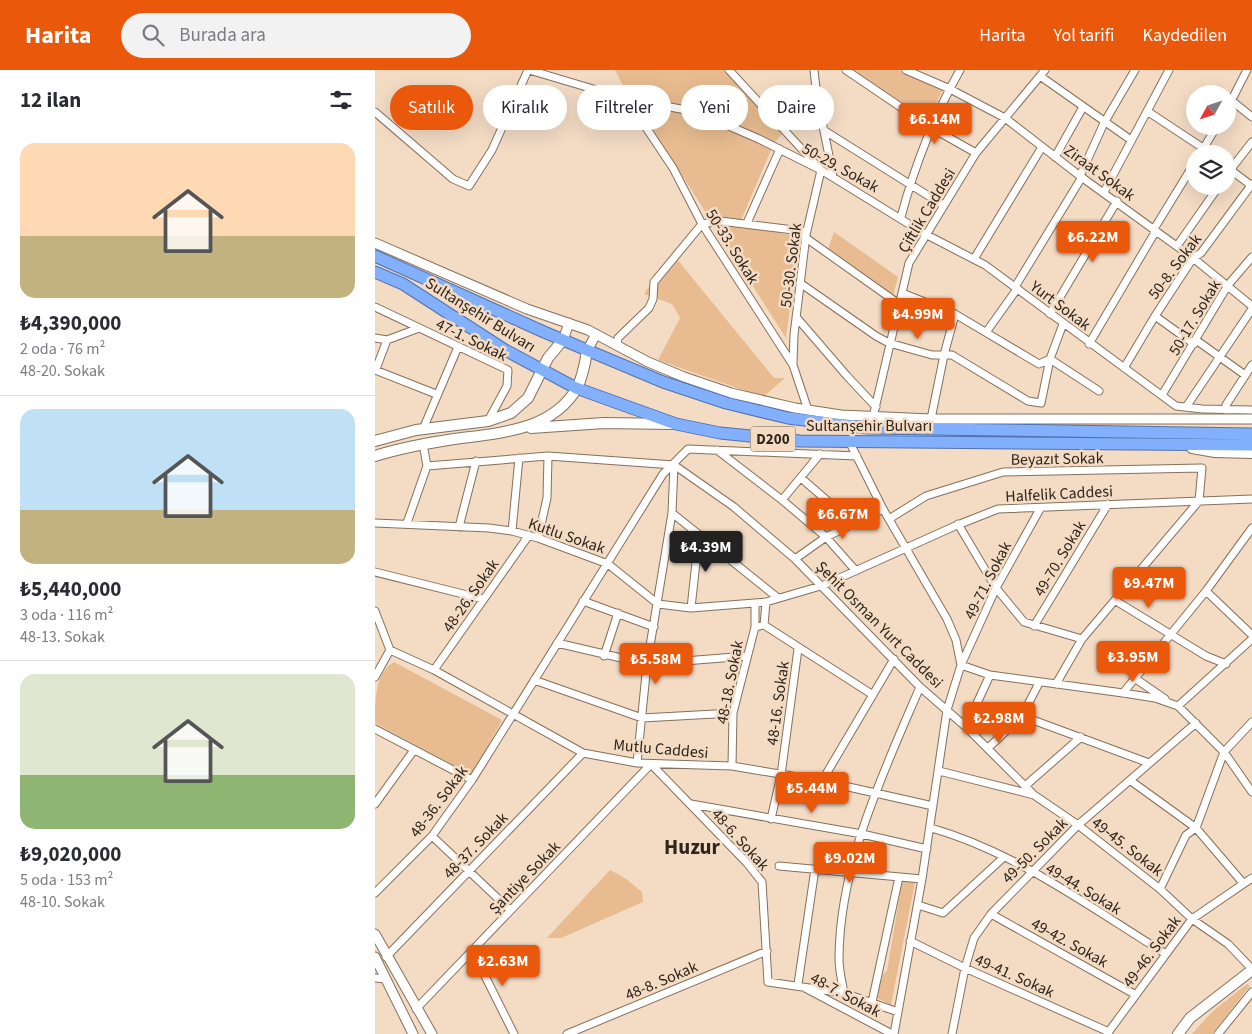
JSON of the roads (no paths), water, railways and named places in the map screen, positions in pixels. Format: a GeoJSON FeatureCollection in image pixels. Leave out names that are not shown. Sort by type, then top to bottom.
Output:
{"type":"FeatureCollection","features":[{"type":"Feature","properties":{"kind":"highway","name":"Sultanşehir Bulvarı"},"geometry":{"type":"LineString","coordinates":[[375,256],[587,351],[663,382],[726,403],[788,418],[836,426],[937,430],[1252,434]]}},
{"type":"Feature","properties":{"kind":"highway","name":"Sultanşehir Bulvarı"},"geometry":{"type":"LineString","coordinates":[[375,272],[403,284],[505,350],[542,371],[576,388],[676,424],[754,438],[849,441],[1252,445]]}},
{"type":"Feature","properties":{"kind":"main road"},"geometry":{"type":"LineString","coordinates":[[375,441],[423,429],[488,421],[506,416],[519,408],[532,393],[542,371],[563,340]]}},
{"type":"Feature","properties":{"kind":"main road"},"geometry":{"type":"LineString","coordinates":[[518,430],[556,412],[576,388],[583,373],[587,351]]}},
{"type":"Feature","properties":{"kind":"main road"},"geometry":{"type":"LineString","coordinates":[[375,456],[423,444],[518,430],[604,423],[676,424]]}},
{"type":"Feature","properties":{"kind":"main road"},"geometry":{"type":"LineString","coordinates":[[1169,444],[1215,452],[1252,452]]}},
{"type":"Feature","properties":{"kind":"main road"},"geometry":{"type":"LineString","coordinates":[[1178,1034],[1190,1018],[1252,970]]}},
{"type":"Feature","properties":{"kind":"street","name":"50-29. Sokak"},"geometry":{"type":"LineString","coordinates":[[528,70],[579,85]]}},
{"type":"Feature","properties":{"kind":"street"},"geometry":{"type":"LineString","coordinates":[[375,112],[453,179],[469,186],[492,150],[520,92],[528,70]]}},
{"type":"Feature","properties":{"kind":"street"},"geometry":{"type":"LineString","coordinates":[[729,70],[821,170]]}},
{"type":"Feature","properties":{"kind":"street"},"geometry":{"type":"LineString","coordinates":[[813,70],[816,102],[825,131],[833,177]]}},
{"type":"Feature","properties":{"kind":"street"},"geometry":{"type":"LineString","coordinates":[[846,70],[930,127],[976,153]]}},
{"type":"Feature","properties":{"kind":"street","name":"Ziraat Sokak"},"geometry":{"type":"LineString","coordinates":[[906,70],[950,89],[1005,118],[1081,177],[1117,201],[1193,258],[1228,285],[1252,308]]}},
{"type":"Feature","properties":{"kind":"street"},"geometry":{"type":"LineString","coordinates":[[901,217],[910,184],[930,127],[960,70]]}},
{"type":"Feature","properties":{"kind":"street","name":"Çiftlik Caddesi"},"geometry":{"type":"LineString","coordinates":[[873,417],[909,263],[976,153],[1045,70]]}},
{"type":"Feature","properties":{"kind":"street"},"geometry":{"type":"LineString","coordinates":[[987,331],[1016,288],[1081,177],[1105,123],[1135,70]]}},
{"type":"Feature","properties":{"kind":"street"},"geometry":{"type":"LineString","coordinates":[[1104,192],[1169,70]]}},
{"type":"Feature","properties":{"kind":"street"},"geometry":{"type":"LineString","coordinates":[[1236,94],[1247,70]]}},
{"type":"Feature","properties":{"kind":"street"},"geometry":{"type":"LineString","coordinates":[[1039,76],[1131,140]]}},
{"type":"Feature","properties":{"kind":"street"},"geometry":{"type":"LineString","coordinates":[[1236,104],[1252,117]]}},
{"type":"Feature","properties":{"kind":"street","name":"50-29. Sokak"},"geometry":{"type":"LineString","coordinates":[[671,107],[697,112],[780,149],[833,177],[901,217],[925,234]]}},
{"type":"Feature","properties":{"kind":"street"},"geometry":{"type":"LineString","coordinates":[[1055,157],[1083,107]]}},
{"type":"Feature","properties":{"kind":"street"},"geometry":{"type":"LineString","coordinates":[[1147,111],[1195,145]]}},
{"type":"Feature","properties":{"kind":"street","name":"50-33. Sokak"},"geometry":{"type":"LineString","coordinates":[[648,130],[673,168],[701,224],[793,365],[808,410]]}},
{"type":"Feature","properties":{"kind":"street"},"geometry":{"type":"LineString","coordinates":[[825,131],[943,205]]}},
{"type":"Feature","properties":{"kind":"street"},"geometry":{"type":"LineString","coordinates":[[1236,161],[1252,142]]}},
{"type":"Feature","properties":{"kind":"street"},"geometry":{"type":"LineString","coordinates":[[974,259],[1042,147]]}},
{"type":"Feature","properties":{"kind":"street"},"geometry":{"type":"LineString","coordinates":[[747,223],[780,149]]}},
{"type":"Feature","properties":{"kind":"street","name":"50-30. Sokak"},"geometry":{"type":"LineString","coordinates":[[793,365],[791,357],[806,238],[821,170]]}},
{"type":"Feature","properties":{"kind":"street"},"geometry":{"type":"LineString","coordinates":[[1236,175],[1252,185]]}},
{"type":"Feature","properties":{"kind":"street"},"geometry":{"type":"LineString","coordinates":[[1089,344],[1155,234],[1154,229],[1186,177]]}},
{"type":"Feature","properties":{"kind":"street","name":"50-8. Sokak"},"geometry":{"type":"LineString","coordinates":[[1124,368],[1193,258],[1201,253],[1252,185]]}},
{"type":"Feature","properties":{"kind":"street"},"geometry":{"type":"LineString","coordinates":[[1177,246],[1213,195]]}},
{"type":"Feature","properties":{"kind":"street"},"geometry":{"type":"LineString","coordinates":[[1050,314],[1117,201]]}},
{"type":"Feature","properties":{"kind":"street"},"geometry":{"type":"LineString","coordinates":[[617,345],[618,338],[649,308],[653,299],[654,282],[701,224],[720,221],[802,231],[806,238],[899,304]]}},
{"type":"Feature","properties":{"kind":"street","name":"Yurt Sokak"},"geometry":{"type":"LineString","coordinates":[[925,234],[974,259],[1176,406],[1186,407]]}},
{"type":"Feature","properties":{"kind":"street","name":"Sultanşehir Bulvarı"},"geometry":{"type":"LineString","coordinates":[[375,243],[527,309],[596,334],[648,362],[684,377],[751,398],[808,410],[873,417],[931,419],[1252,419]]}},
{"type":"Feature","properties":{"kind":"street","name":"50-17. Sokak"},"geometry":{"type":"LineString","coordinates":[[1162,395],[1228,285],[1252,257]]}},
{"type":"Feature","properties":{"kind":"street"},"geometry":{"type":"LineString","coordinates":[[800,283],[865,329],[889,343],[932,355],[952,355],[1028,401],[1041,403],[1050,359],[1063,324]]}},
{"type":"Feature","properties":{"kind":"street"},"geometry":{"type":"LineString","coordinates":[[902,293],[955,314],[987,331],[1039,364],[1050,359]]}},
{"type":"Feature","properties":{"kind":"street","name":"47-1. Sokak"},"geometry":{"type":"LineString","coordinates":[[375,307],[508,370],[507,386],[488,421]]}},
{"type":"Feature","properties":{"kind":"street"},"geometry":{"type":"LineString","coordinates":[[1252,308],[1186,407],[1252,410]]}},
{"type":"Feature","properties":{"kind":"street"},"geometry":{"type":"LineString","coordinates":[[931,419],[944,355],[955,314]]}},
{"type":"Feature","properties":{"kind":"street"},"geometry":{"type":"LineString","coordinates":[[1155,316],[1245,375]]}},
{"type":"Feature","properties":{"kind":"street"},"geometry":{"type":"LineString","coordinates":[[797,318],[876,407]]}},
{"type":"Feature","properties":{"kind":"street"},"geometry":{"type":"LineString","coordinates":[[563,340],[569,323]]}},
{"type":"Feature","properties":{"kind":"street"},"geometry":{"type":"LineString","coordinates":[[375,338],[387,340],[419,328]]}},
{"type":"Feature","properties":{"kind":"street"},"geometry":{"type":"LineString","coordinates":[[587,351],[596,334]]}},
{"type":"Feature","properties":{"kind":"street"},"geometry":{"type":"LineString","coordinates":[[387,340],[375,369],[436,394]]}},
{"type":"Feature","properties":{"kind":"street"},"geometry":{"type":"LineString","coordinates":[[423,429],[436,394],[458,347]]}},
{"type":"Feature","properties":{"kind":"street"},"geometry":{"type":"LineString","coordinates":[[1050,359],[1099,391]]}},
{"type":"Feature","properties":{"kind":"street"},"geometry":{"type":"LineString","coordinates":[[1225,410],[1226,405],[1252,366]]}},
{"type":"Feature","properties":{"kind":"street"},"geometry":{"type":"LineString","coordinates":[[849,441],[889,519],[947,619],[956,640],[961,665],[990,675],[1123,693],[1169,702]]}},
{"type":"Feature","properties":{"kind":"street"},"geometry":{"type":"LineString","coordinates":[[407,523],[427,466],[423,444]]}},
{"type":"Feature","properties":{"kind":"street","name":"48-36. Sokak"},"geometry":{"type":"LineString","coordinates":[[375,894],[433,836],[472,780],[663,474],[688,449],[717,450]]}},
{"type":"Feature","properties":{"kind":"street"},"geometry":{"type":"LineString","coordinates":[[717,450],[857,456]]}},
{"type":"Feature","properties":{"kind":"street"},"geometry":{"type":"LineString","coordinates":[[717,450],[783,500],[826,537],[856,571]]}},
{"type":"Feature","properties":{"kind":"street"},"geometry":{"type":"LineString","coordinates":[[783,500],[820,454]]}},
{"type":"Feature","properties":{"kind":"street"},"geometry":{"type":"LineString","coordinates":[[427,466],[476,460],[548,456],[674,465],[672,513],[647,664],[637,763]]}},
{"type":"Feature","properties":{"kind":"street"},"geometry":{"type":"LineString","coordinates":[[538,538],[547,498],[548,456]]}},
{"type":"Feature","properties":{"kind":"street"},"geometry":{"type":"LineString","coordinates":[[512,531],[519,458]]}},
{"type":"Feature","properties":{"kind":"street"},"geometry":{"type":"LineString","coordinates":[[459,527],[476,460]]}},
{"type":"Feature","properties":{"kind":"street","name":"Şehit Osman Yurt Caddesi"},"geometry":{"type":"LineString","coordinates":[[674,465],[734,507],[824,585],[920,687],[965,726],[1034,795]]}},
{"type":"Feature","properties":{"kind":"street","name":"Beyazıt Sokak"},"geometry":{"type":"LineString","coordinates":[[889,519],[925,496],[1003,472],[1202,468],[1199,501]]}},
{"type":"Feature","properties":{"kind":"street"},"geometry":{"type":"LineString","coordinates":[[801,478],[853,524]]}},
{"type":"Feature","properties":{"kind":"street","name":"Halfelik Caddesi"},"geometry":{"type":"LineString","coordinates":[[824,585],[907,550],[958,524],[1003,508],[1252,499]]}},
{"type":"Feature","properties":{"kind":"street"},"geometry":{"type":"LineString","coordinates":[[1056,684],[1082,640],[1199,501]]}},
{"type":"Feature","properties":{"kind":"street","name":"49-70. Sokak"},"geometry":{"type":"LineString","coordinates":[[1034,626],[1108,504]]}},
{"type":"Feature","properties":{"kind":"street"},"geometry":{"type":"LineString","coordinates":[[795,559],[826,537],[883,508]]}},
{"type":"Feature","properties":{"kind":"street","name":"49-71. Sokak"},"geometry":{"type":"LineString","coordinates":[[893,1034],[923,879],[947,710],[961,665],[996,588],[1040,508]]}},
{"type":"Feature","properties":{"kind":"street"},"geometry":{"type":"LineString","coordinates":[[672,513],[778,598]]}},
{"type":"Feature","properties":{"kind":"street","name":"Kutlu Sokak"},"geometry":{"type":"LineString","coordinates":[[375,524],[407,523],[512,531],[529,535],[608,564],[657,604]]}},
{"type":"Feature","properties":{"kind":"street"},"geometry":{"type":"LineString","coordinates":[[958,524],[996,588],[1023,622],[1082,640]]}},
{"type":"Feature","properties":{"kind":"street"},"geometry":{"type":"LineString","coordinates":[[1123,693],[1206,591],[1252,528]]}},
{"type":"Feature","properties":{"kind":"street","name":"48-26. Sokak"},"geometry":{"type":"LineString","coordinates":[[434,670],[529,535]]}},
{"type":"Feature","properties":{"kind":"street"},"geometry":{"type":"LineString","coordinates":[[691,608],[699,535]]}},
{"type":"Feature","properties":{"kind":"street"},"geometry":{"type":"LineString","coordinates":[[375,572],[483,599]]}},
{"type":"Feature","properties":{"kind":"street"},"geometry":{"type":"LineString","coordinates":[[657,604],[691,608],[766,602],[824,585]]}},
{"type":"Feature","properties":{"kind":"street"},"geometry":{"type":"LineString","coordinates":[[1178,706],[1226,664],[1252,637],[1206,591]]}},
{"type":"Feature","properties":{"kind":"street"},"geometry":{"type":"LineString","coordinates":[[583,601],[654,627]]}},
{"type":"Feature","properties":{"kind":"street"},"geometry":{"type":"LineString","coordinates":[[1116,601],[1206,656],[1226,664]]}},
{"type":"Feature","properties":{"kind":"street","name":"48-18. Sokak"},"geometry":{"type":"LineString","coordinates":[[732,766],[733,713],[755,627],[755,602]]}},
{"type":"Feature","properties":{"kind":"street"},"geometry":{"type":"LineString","coordinates":[[764,625],[766,602]]}},
{"type":"Feature","properties":{"kind":"street"},"geometry":{"type":"LineString","coordinates":[[375,611],[390,650],[375,677]]}},
{"type":"Feature","properties":{"kind":"street"},"geometry":{"type":"LineString","coordinates":[[604,656],[618,613]]}},
{"type":"Feature","properties":{"kind":"street"},"geometry":{"type":"LineString","coordinates":[[755,627],[764,625],[798,649],[873,694]]}},
{"type":"Feature","properties":{"kind":"street"},"geometry":{"type":"LineString","coordinates":[[557,644],[604,656],[647,664],[747,656]]}},
{"type":"Feature","properties":{"kind":"street","name":"48-16. Sokak"},"geometry":{"type":"LineString","coordinates":[[771,819],[781,775],[798,649]]}},
{"type":"Feature","properties":{"kind":"street","name":"Mutlu Caddesi"},"geometry":{"type":"LineString","coordinates":[[390,650],[434,670],[513,716],[583,753],[637,763],[732,766],[822,781],[933,806]]}},
{"type":"Feature","properties":{"kind":"street"},"geometry":{"type":"LineString","coordinates":[[822,781],[894,658]]}},
{"type":"Feature","properties":{"kind":"street"},"geometry":{"type":"LineString","coordinates":[[965,726],[990,675]]}},
{"type":"Feature","properties":{"kind":"street"},"geometry":{"type":"LineString","coordinates":[[1136,679],[1169,702],[1178,706],[1224,752],[1252,792]]}},
{"type":"Feature","properties":{"kind":"street"},"geometry":{"type":"LineString","coordinates":[[534,680],[642,718],[733,713]]}},
{"type":"Feature","properties":{"kind":"street"},"geometry":{"type":"LineString","coordinates":[[988,748],[1022,716],[1039,683]]}},
{"type":"Feature","properties":{"kind":"street"},"geometry":{"type":"LineString","coordinates":[[844,993],[839,960],[842,916],[852,874],[875,792],[920,687]]}},
{"type":"Feature","properties":{"kind":"street"},"geometry":{"type":"LineString","coordinates":[[1022,716],[1149,763]]}},
{"type":"Feature","properties":{"kind":"street"},"geometry":{"type":"LineString","coordinates":[[1160,889],[1186,835],[1196,828],[1224,752],[1252,722]]}},
{"type":"Feature","properties":{"kind":"street","name":"49-50. Sokak"},"geometry":{"type":"LineString","coordinates":[[952,1034],[965,968],[974,938],[991,914],[1078,825],[1196,724]]}},
{"type":"Feature","properties":{"kind":"street"},"geometry":{"type":"LineString","coordinates":[[375,729],[472,780]]}},
{"type":"Feature","properties":{"kind":"street"},"geometry":{"type":"LineString","coordinates":[[1025,786],[1081,737]]}},
{"type":"Feature","properties":{"kind":"street"},"geometry":{"type":"LineString","coordinates":[[375,804],[414,750]]}},
{"type":"Feature","properties":{"kind":"street","name":"48-37. Sokak"},"geometry":{"type":"LineString","coordinates":[[387,956],[583,753]]}},
{"type":"Feature","properties":{"kind":"street","name":"48-6. Sokak"},"geometry":{"type":"LineString","coordinates":[[651,764],[747,863],[762,882],[768,982],[798,984]]}},
{"type":"Feature","properties":{"kind":"street","name":"Şantiye Sokak"},"geometry":{"type":"LineString","coordinates":[[416,1009],[651,764]]}},
{"type":"Feature","properties":{"kind":"street","name":"49-45. Sokak"},"geometry":{"type":"LineString","coordinates":[[939,771],[1034,795],[1078,825],[1160,889],[1192,920],[1228,944],[1252,970]]}},
{"type":"Feature","properties":{"kind":"street"},"geometry":{"type":"LineString","coordinates":[[1131,781],[1196,828],[1243,883]]}},
{"type":"Feature","properties":{"kind":"street"},"geometry":{"type":"LineString","coordinates":[[691,804],[862,834],[927,849]]}},
{"type":"Feature","properties":{"kind":"street","name":"49-44. Sokak"},"geometry":{"type":"LineString","coordinates":[[931,828],[959,836],[1004,856],[1166,954]]}},
{"type":"Feature","properties":{"kind":"street"},"geometry":{"type":"LineString","coordinates":[[433,836],[510,910]]}},
{"type":"Feature","properties":{"kind":"street","name":"49-50. Sokak"},"geometry":{"type":"LineString","coordinates":[[918,905],[943,913],[1004,856]]}},
{"type":"Feature","properties":{"kind":"street"},"geometry":{"type":"LineString","coordinates":[[779,866],[923,879]]}},
{"type":"Feature","properties":{"kind":"street"},"geometry":{"type":"LineString","coordinates":[[798,984],[815,869]]}},
{"type":"Feature","properties":{"kind":"street"},"geometry":{"type":"LineString","coordinates":[[871,1002],[899,877]]}},
{"type":"Feature","properties":{"kind":"street","name":"49-46. Sokak"},"geometry":{"type":"LineString","coordinates":[[1108,1033],[1192,920],[1252,878]]}},
{"type":"Feature","properties":{"kind":"street","name":"49-42. Sokak"},"geometry":{"type":"LineString","coordinates":[[991,914],[1136,995]]}},
{"type":"Feature","properties":{"kind":"street"},"geometry":{"type":"LineString","coordinates":[[375,934],[416,1009],[432,1034]]}},
{"type":"Feature","properties":{"kind":"street","name":"49-41. Sokak"},"geometry":{"type":"LineString","coordinates":[[910,941],[1108,1033]]}},
{"type":"Feature","properties":{"kind":"street"},"geometry":{"type":"LineString","coordinates":[[473,950],[514,1034]]}},
{"type":"Feature","properties":{"kind":"street","name":"48-8. Sokak"},"geometry":{"type":"LineString","coordinates":[[567,1034],[767,951]]}},
{"type":"Feature","properties":{"kind":"street"},"geometry":{"type":"LineString","coordinates":[[375,957],[413,1034]]}},
{"type":"Feature","properties":{"kind":"street"},"geometry":{"type":"LineString","coordinates":[[375,978],[386,979]]}},
{"type":"Feature","properties":{"kind":"street","name":"48-7. Sokak"},"geometry":{"type":"LineString","coordinates":[[798,984],[844,993],[898,1012]]}},
{"type":"Feature","properties":{"kind":"street","name":"48-7. Sokak"},"geometry":{"type":"LineString","coordinates":[[798,984],[893,1034]]}},
{"type":"Feature","properties":{"kind":"street"},"geometry":{"type":"LineString","coordinates":[[1218,1034],[1252,992]]}},
{"type":"Feature","properties":{"kind":"street"},"geometry":{"type":"LineString","coordinates":[[404,1017],[406,1034]]}},
{"type":"Feature","properties":{"kind":"district","name":"Huzur"},"geometry":{"type":"Point","coordinates":[692,847]}}]}
